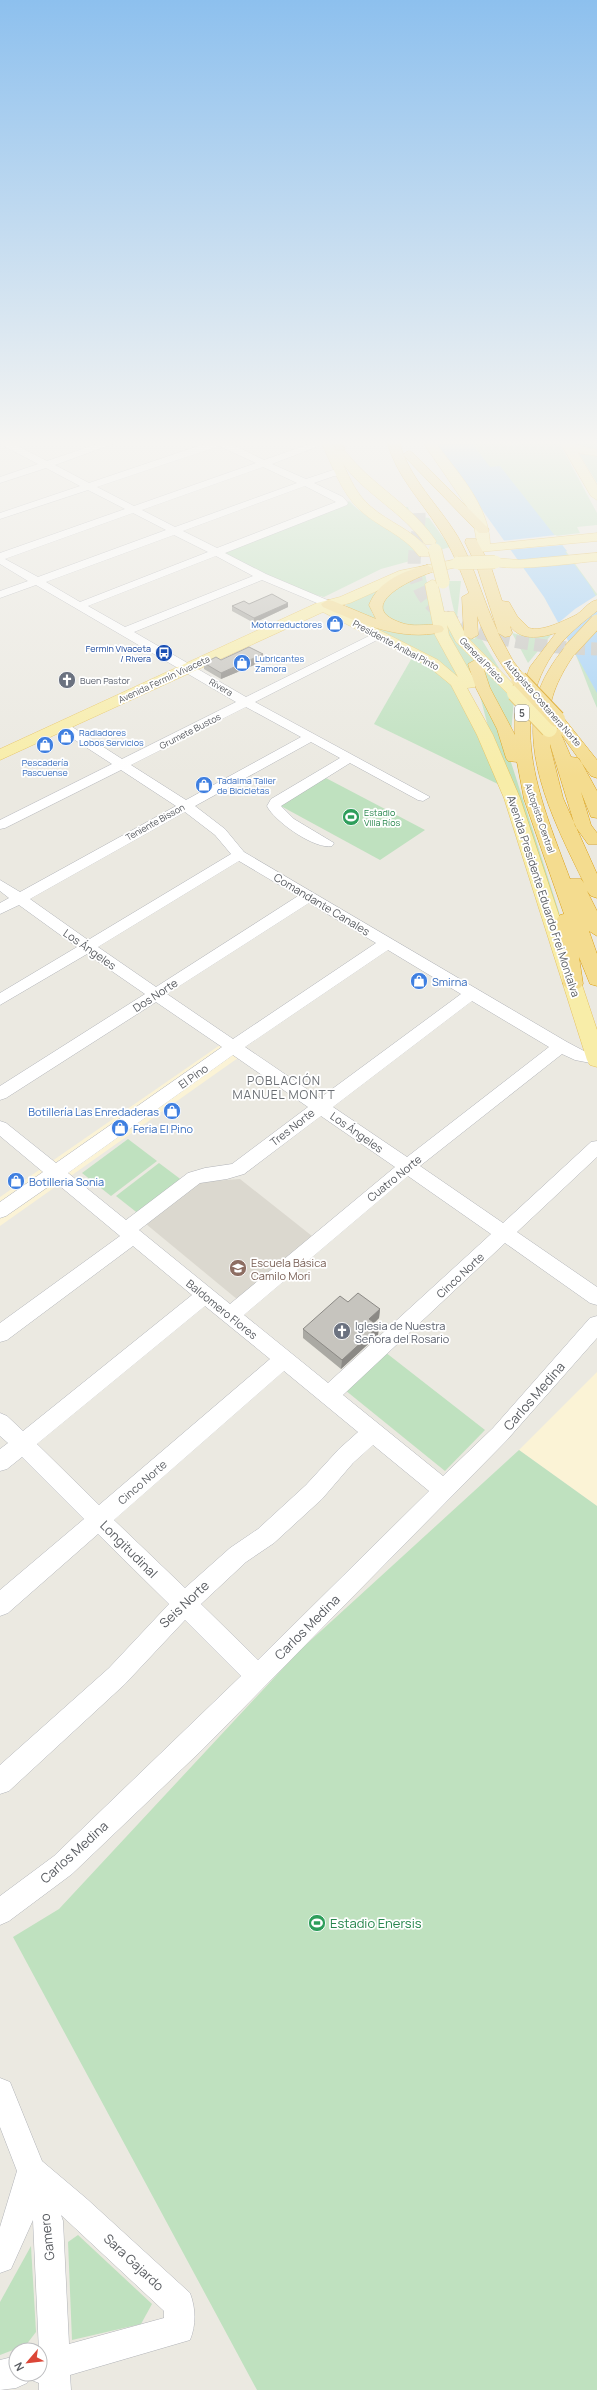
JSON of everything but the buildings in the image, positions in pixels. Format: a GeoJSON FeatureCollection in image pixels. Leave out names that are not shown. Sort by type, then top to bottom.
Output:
{"type":"FeatureCollection","features":[{"type":"Feature","properties":{"kind":"highway","name":"Autopista Costanera Norte"},"geometry":{"type":"LineString","coordinates":[[460,554],[464,560],[492,639],[522,673],[558,702],[597,746]]}},
{"type":"Feature","properties":{"kind":"highway","name":"Autopista Costanera Norte"},"geometry":{"type":"LineString","coordinates":[[477,554],[489,583],[498,618],[522,673],[553,727],[582,749],[597,773]]}},
{"type":"Feature","properties":{"kind":"highway"},"geometry":{"type":"LineString","coordinates":[[417,630],[390,624],[381,618],[377,607],[379,597],[388,587],[427,569]]}},
{"type":"Feature","properties":{"kind":"highway"},"geometry":{"type":"LineString","coordinates":[[470,578],[469,604],[471,634]]}},
{"type":"Feature","properties":{"kind":"highway"},"geometry":{"type":"LineString","coordinates":[[489,583],[518,629],[537,634],[558,632]]}},
{"type":"Feature","properties":{"kind":"highway"},"geometry":{"type":"LineString","coordinates":[[461,621],[466,614],[469,604]]}},
{"type":"Feature","properties":{"kind":"highway","name":"Autopista Central"},"geometry":{"type":"LineString","coordinates":[[597,604],[558,632],[534,675],[523,706],[522,754],[532,799],[597,980]]}},
{"type":"Feature","properties":{"kind":"highway"},"geometry":{"type":"LineString","coordinates":[[325,605],[380,626],[417,630],[437,629]]}},
{"type":"Feature","properties":{"kind":"highway","name":"Autopista Central"},"geometry":{"type":"LineString","coordinates":[[597,621],[569,651],[548,687],[542,707],[542,745],[548,771],[563,818],[597,892]]}},
{"type":"Feature","properties":{"kind":"highway"},"geometry":{"type":"LineString","coordinates":[[569,651],[597,630]]}},
{"type":"Feature","properties":{"kind":"highway"},"geometry":{"type":"LineString","coordinates":[[475,664],[483,688],[505,728],[517,767],[532,799]]}},
{"type":"Feature","properties":{"kind":"highway"},"geometry":{"type":"LineString","coordinates":[[553,727],[563,755],[580,818],[596,841]]}},
{"type":"Feature","properties":{"kind":"highway"},"geometry":{"type":"LineString","coordinates":[[553,727],[585,782],[597,813]]}},
{"type":"Feature","properties":{"kind":"highway"},"geometry":{"type":"LineString","coordinates":[[548,771],[576,824],[596,841]]}},
{"type":"Feature","properties":{"kind":"highway"},"geometry":{"type":"LineString","coordinates":[[540,821],[576,884],[597,930]]}},
{"type":"Feature","properties":{"kind":"highway"},"geometry":{"type":"LineString","coordinates":[[559,873],[568,931],[573,984]]}},
{"type":"Feature","properties":{"kind":"main road","name":"General Prieto"},"geometry":{"type":"LineString","coordinates":[[430,554],[438,583],[459,637],[515,693],[553,727]]}},
{"type":"Feature","properties":{"kind":"main road"},"geometry":{"type":"LineString","coordinates":[[455,560],[479,555],[480,554]]}},
{"type":"Feature","properties":{"kind":"main road"},"geometry":{"type":"LineString","coordinates":[[455,560],[519,564],[597,557]]}},
{"type":"Feature","properties":{"kind":"main road","name":"Avenida Fermín Vivaceta"},"geometry":{"type":"LineString","coordinates":[[0,756],[325,605],[345,600],[395,577],[455,560]]}},
{"type":"Feature","properties":{"kind":"main road","name":"Avenida Fermín Vivaceta"},"geometry":{"type":"LineString","coordinates":[[325,605],[336,597],[387,572],[455,560]]}},
{"type":"Feature","properties":{"kind":"main road","name":"General Prieto"},"geometry":{"type":"LineString","coordinates":[[438,583],[442,635],[475,694],[485,735]]}},
{"type":"Feature","properties":{"kind":"main road","name":"Presidente Aníbal Pinto"},"geometry":{"type":"LineString","coordinates":[[325,605],[433,663],[450,675],[460,688],[485,735]]}},
{"type":"Feature","properties":{"kind":"main road","name":"Avenida Presidente Eduardo Frei Montalva"},"geometry":{"type":"LineString","coordinates":[[485,735],[512,798],[597,1059]]}},
{"type":"Feature","properties":{"kind":"street"},"geometry":{"type":"LineString","coordinates":[[0,559],[15,554]]}},
{"type":"Feature","properties":{"kind":"street"},"geometry":{"type":"LineString","coordinates":[[0,595],[111,554]]}},
{"type":"Feature","properties":{"kind":"street"},"geometry":{"type":"LineString","coordinates":[[79,606],[212,554]]}},
{"type":"Feature","properties":{"kind":"street","name":"Presidente Aníbal Pinto"},"geometry":{"type":"LineString","coordinates":[[219,554],[262,576],[325,605]]}},
{"type":"Feature","properties":{"kind":"street","name":"Rivera"},"geometry":{"type":"LineString","coordinates":[[0,559],[246,702],[423,797]]}},
{"type":"Feature","properties":{"kind":"street"},"geometry":{"type":"LineString","coordinates":[[124,632],[262,576]]}},
{"type":"Feature","properties":{"kind":"street","name":"Grumete Bustos"},"geometry":{"type":"LineString","coordinates":[[0,825],[379,635]]}},
{"type":"Feature","properties":{"kind":"street","name":"Comandante Canales"},"geometry":{"type":"LineString","coordinates":[[62,726],[186,805],[216,827],[239,855],[561,1046],[581,1056],[597,1059]]}},
{"type":"Feature","properties":{"kind":"street","name":"Teniente Bisson"},"geometry":{"type":"LineString","coordinates":[[0,908],[310,737]]}},
{"type":"Feature","properties":{"kind":"street"},"geometry":{"type":"LineString","coordinates":[[327,843],[288,821],[276,811],[274,806],[276,802],[349,758]]}},
{"type":"Feature","properties":{"kind":"street"},"geometry":{"type":"LineString","coordinates":[[0,1000],[86,946],[239,855]]}},
{"type":"Feature","properties":{"kind":"street","name":"Los Ángeles"},"geometry":{"type":"LineString","coordinates":[[0,884],[86,946],[597,1298]]}},
{"type":"Feature","properties":{"kind":"street","name":"Dos Norte"},"geometry":{"type":"LineString","coordinates":[[0,1094],[309,896]]}},
{"type":"Feature","properties":{"kind":"street","name":"El Pino"},"geometry":{"type":"LineString","coordinates":[[0,1211],[234,1047],[387,943]]}},
{"type":"Feature","properties":{"kind":"street","name":"Tres Norte"},"geometry":{"type":"LineString","coordinates":[[0,1334],[129,1233],[194,1178],[203,1174],[228,1173],[238,1168],[472,993]]}},
{"type":"Feature","properties":{"kind":"street","name":"Cuatro Norte"},"geometry":{"type":"LineString","coordinates":[[230,1315],[407,1167],[561,1046]]}},
{"type":"Feature","properties":{"kind":"street","name":"Baldomero Flores"},"geometry":{"type":"LineString","coordinates":[[0,1127],[444,1490]]}},
{"type":"Feature","properties":{"kind":"street","name":"Cinco Norte"},"geometry":{"type":"LineString","coordinates":[[328,1396],[594,1152]]}},
{"type":"Feature","properties":{"kind":"street"},"geometry":{"type":"LineString","coordinates":[[0,1462],[205,1295]]}},
{"type":"Feature","properties":{"kind":"street","name":"Carlos Medina"},"geometry":{"type":"LineString","coordinates":[[0,1912],[63,1865],[258,1676],[500,1434],[597,1324]]}},
{"type":"Feature","properties":{"kind":"street","name":"Cinco Norte"},"geometry":{"type":"LineString","coordinates":[[0,1605],[284,1359]]}},
{"type":"Feature","properties":{"kind":"street","name":"Longitudinal"},"geometry":{"type":"LineString","coordinates":[[0,1422],[258,1676]]}},
{"type":"Feature","properties":{"kind":"street","name":"Seis Norte"},"geometry":{"type":"LineString","coordinates":[[0,1782],[117,1676],[184,1604],[238,1555],[272,1531],[314,1492],[346,1456],[373,1432]]}},
{"type":"Feature","properties":{"kind":"street","name":"Gamero"},"geometry":{"type":"LineString","coordinates":[[4,2112],[32,2171],[48,2221],[50,2374]]}},
{"type":"Feature","properties":{"kind":"street"},"geometry":{"type":"LineString","coordinates":[[0,2258],[16,2227],[32,2171]]}},
{"type":"Feature","properties":{"kind":"street","name":"Sara Gajardo"},"geometry":{"type":"LineString","coordinates":[[32,2171],[77,2209],[179,2304],[179,2329],[50,2374]]}},
{"type":"Feature","properties":{"kind":"shaded area","name":"Feria El Pino"},"geometry":{"type":"Polygon","coordinates":[[[220,1045],[238,1058],[0,1226],[0,1197],[220,1045]]]}},
{"type":"Feature","properties":{"kind":"shaded area","name":"Escuela Básica Camilo Mori"},"geometry":{"type":"Polygon","coordinates":[[[240,1179],[312,1236],[238,1300],[146,1224],[200,1182],[240,1179]]]}},
{"type":"Feature","properties":{"kind":"shaded area"},"geometry":{"type":"Polygon","coordinates":[[[597,1372],[597,1506],[519,1450],[597,1372]]]}},
{"type":"Feature","properties":{"kind":"green space"},"geometry":{"type":"Polygon","coordinates":[[[225,554],[418,554],[421,558],[381,569],[324,597],[312,594],[263,573],[225,554]]]}},
{"type":"Feature","properties":{"kind":"green space"},"geometry":{"type":"Polygon","coordinates":[[[516,554],[568,554],[597,594],[597,708],[569,640],[530,573],[516,554]]]}},
{"type":"Feature","properties":{"kind":"green space"},"geometry":{"type":"Polygon","coordinates":[[[425,574],[438,628],[421,629],[385,619],[380,604],[387,592],[425,574]]]}},
{"type":"Feature","properties":{"kind":"green space"},"geometry":{"type":"Polygon","coordinates":[[[448,581],[461,581],[457,618],[463,632],[457,621],[448,581]]]}},
{"type":"Feature","properties":{"kind":"green space"},"geometry":{"type":"Polygon","coordinates":[[[387,583],[371,606],[372,613],[380,623],[346,606],[347,603],[387,583]]]}},
{"type":"Feature","properties":{"kind":"green space"},"geometry":{"type":"Polygon","coordinates":[[[439,586],[447,624],[514,699],[509,756],[559,912],[565,943],[491,738],[479,692],[448,637],[439,586]]]}},
{"type":"Feature","properties":{"kind":"green space"},"geometry":{"type":"Polygon","coordinates":[[[371,626],[405,634],[422,635],[439,633],[470,693],[475,712],[460,683],[371,626]]]}},
{"type":"Feature","properties":{"kind":"green space"},"geometry":{"type":"Polygon","coordinates":[[[512,633],[534,638],[552,634],[528,663],[512,633]]]}},
{"type":"Feature","properties":{"kind":"green space"},"geometry":{"type":"Polygon","coordinates":[[[465,635],[475,639],[475,635],[479,635],[499,668],[495,669],[474,648],[465,635]]]}},
{"type":"Feature","properties":{"kind":"green space"},"geometry":{"type":"Polygon","coordinates":[[[413,656],[437,671],[455,687],[502,786],[374,724],[413,656]]]}},
{"type":"Feature","properties":{"kind":"green space","name":"Estadio Villa Ríos"},"geometry":{"type":"Polygon","coordinates":[[[324,777],[425,830],[380,860],[279,805],[324,777]]]}},
{"type":"Feature","properties":{"kind":"green space"},"geometry":{"type":"Polygon","coordinates":[[[128,1139],[157,1161],[111,1196],[82,1173],[128,1139]]]}},
{"type":"Feature","properties":{"kind":"green space"},"geometry":{"type":"Polygon","coordinates":[[[159,1163],[183,1181],[140,1215],[116,1196],[159,1163]]]}},
{"type":"Feature","properties":{"kind":"green space"},"geometry":{"type":"Polygon","coordinates":[[[385,1352],[485,1430],[445,1471],[345,1390],[385,1352]]]}},
{"type":"Feature","properties":{"kind":"green space","name":"Estadio Enersis"},"geometry":{"type":"Polygon","coordinates":[[[519,1450],[597,1506],[597,2390],[257,2390],[13,1937],[59,1909],[299,1651],[519,1450]]]}},
{"type":"Feature","properties":{"kind":"green space"},"geometry":{"type":"Polygon","coordinates":[[[78,2235],[152,2304],[141,2324],[72,2340],[68,2242],[78,2235]]]}},
{"type":"Feature","properties":{"kind":"green space"},"geometry":{"type":"Polygon","coordinates":[[[31,2246],[36,2332],[28,2342],[8,2342],[8,2352],[0,2355],[0,2302],[31,2246]]]}},
{"type":"Feature","properties":{"kind":"water"},"geometry":{"type":"Polygon","coordinates":[[[513,554],[566,554],[589,584],[597,598],[597,693],[544,597],[513,554]]]}},
{"type":"Feature","properties":{"kind":"pier"},"geometry":{"type":"Polygon","coordinates":[[[597,595],[597,609],[557,624],[575,609],[597,595]]]}},
{"type":"Feature","properties":{"kind":"tunnel"},"geometry":{"type":"LineString","coordinates":[[415,554],[414,572],[416,580],[427,600],[445,616],[467,628],[494,637],[522,643],[597,649]]}},
{"type":"Feature","properties":{"kind":"place","name":"Motorreductores"},"geometry":{"type":"Point","coordinates":[335,624]}},
{"type":"Feature","properties":{"kind":"place","name":"Fermin Vivaceta / Rivera"},"geometry":{"type":"Point","coordinates":[164,653]}},
{"type":"Feature","properties":{"kind":"place","name":"Lubricantes Zamora"},"geometry":{"type":"Point","coordinates":[242,663]}},
{"type":"Feature","properties":{"kind":"place","name":"Buen Pastor"},"geometry":{"type":"Point","coordinates":[67,680]}},
{"type":"Feature","properties":{"kind":"place","name":"Radiadores Lobos Servicios"},"geometry":{"type":"Point","coordinates":[66,737]}},
{"type":"Feature","properties":{"kind":"place","name":"Pescadería Pascuense"},"geometry":{"type":"Point","coordinates":[45,745]}},
{"type":"Feature","properties":{"kind":"place","name":"Tadaima Taller de Bicicletas"},"geometry":{"type":"Point","coordinates":[204,785]}},
{"type":"Feature","properties":{"kind":"place","name":"Estadio Villa Ríos"},"geometry":{"type":"Point","coordinates":[351,817]}},
{"type":"Feature","properties":{"kind":"place","name":"Smirna"},"geometry":{"type":"Point","coordinates":[419,981]}},
{"type":"Feature","properties":{"kind":"place","name":"Botillería Las Enredaderas"},"geometry":{"type":"Point","coordinates":[172,1111]}},
{"type":"Feature","properties":{"kind":"place","name":"Feria El Pino"},"geometry":{"type":"Point","coordinates":[120,1128]}},
{"type":"Feature","properties":{"kind":"place","name":"Botilleria Sonia"},"geometry":{"type":"Point","coordinates":[16,1181]}},
{"type":"Feature","properties":{"kind":"place","name":"Escuela Básica Camilo Mori"},"geometry":{"type":"Point","coordinates":[238,1268]}},
{"type":"Feature","properties":{"kind":"place","name":"Iglesia de Nuestra Señora del Rosario"},"geometry":{"type":"Point","coordinates":[342,1331]}},
{"type":"Feature","properties":{"kind":"place","name":"Estadio Enersis"},"geometry":{"type":"Point","coordinates":[317,1923]}},
{"type":"Feature","properties":{"kind":"district","name":"POBLACIÓN MANUEL MONTT"},"geometry":{"type":"Point","coordinates":[284,1087]}}]}
